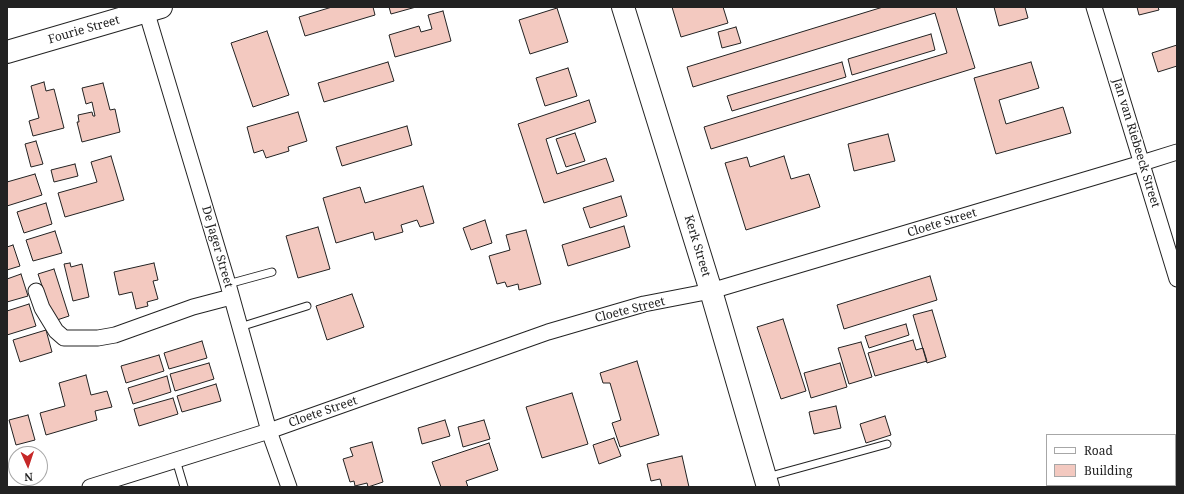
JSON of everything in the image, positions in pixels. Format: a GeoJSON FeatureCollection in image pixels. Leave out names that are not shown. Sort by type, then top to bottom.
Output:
{"type":"FeatureCollection","features":[{"type":"Feature","properties":{"kind":"highway","name":"Kerk Street"},"geometry":{"type":"LineString","coordinates":[[623,7],[711,292],[767,482]]}},
{"type":"Feature","properties":{"kind":"highway","name":"Fourie Street"},"geometry":{"type":"LineString","coordinates":[[7,52],[151,9]]}},
{"type":"Feature","properties":{"kind":"street","name":"Jan van Riebeeck Street"},"geometry":{"type":"LineString","coordinates":[[1094,7],[1177,279]]}},
{"type":"Feature","properties":{"kind":"street","name":"De Jager Street"},"geometry":{"type":"LineString","coordinates":[[151,9],[269,431],[288,487]]}},
{"type":"Feature","properties":{"kind":"street","name":"Cloete Street"},"geometry":{"type":"LineString","coordinates":[[90,487],[269,431],[548,332],[644,304],[711,292],[1177,152]]}},
{"type":"Feature","properties":{"kind":"street"},"geometry":{"type":"LineString","coordinates":[[36,291],[42,308],[52,325],[64,338],[98,338],[116,335],[193,307],[230,291]]}},
{"type":"Feature","properties":{"kind":"lane"},"geometry":{"type":"LineString","coordinates":[[230,291],[272,272]]}},
{"type":"Feature","properties":{"kind":"lane"},"geometry":{"type":"LineString","coordinates":[[240,327],[307,306]]}},
{"type":"Feature","properties":{"kind":"lane"},"geometry":{"type":"LineString","coordinates":[[767,482],[887,444]]}},
{"type":"Feature","properties":{"kind":"lane"},"geometry":{"type":"LineString","coordinates":[[176,460],[184,487]]}},
{"type":"Feature","properties":{"kind":"building"},"geometry":{"type":"Polygon","coordinates":[[[332,7],[373,7],[375,15],[305,36],[299,17],[332,7]]]}},
{"type":"Feature","properties":{"kind":"building"},"geometry":{"type":"Polygon","coordinates":[[[389,7],[416,7],[391,14],[389,7]]]}},
{"type":"Feature","properties":{"kind":"building"},"geometry":{"type":"Polygon","coordinates":[[[672,7],[723,7],[728,23],[681,37],[672,7]]]}},
{"type":"Feature","properties":{"kind":"building"},"geometry":{"type":"Polygon","coordinates":[[[883,7],[956,7],[975,68],[711,149],[704,127],[947,53],[935,13],[693,87],[687,67],[883,7]]]}},
{"type":"Feature","properties":{"kind":"building"},"geometry":{"type":"Polygon","coordinates":[[[994,7],[1025,7],[1028,18],[999,26],[994,7]]]}},
{"type":"Feature","properties":{"kind":"building"},"geometry":{"type":"Polygon","coordinates":[[[1137,7],[1158,7],[1159,10],[1139,15],[1137,7]]]}},
{"type":"Feature","properties":{"kind":"building"},"geometry":{"type":"Polygon","coordinates":[[[557,8],[568,42],[530,54],[519,20],[557,8]]]}},
{"type":"Feature","properties":{"kind":"building"},"geometry":{"type":"Polygon","coordinates":[[[443,11],[451,41],[395,57],[389,35],[419,26],[421,32],[432,29],[428,15],[443,11]]]}},
{"type":"Feature","properties":{"kind":"building"},"geometry":{"type":"Polygon","coordinates":[[[736,27],[741,43],[722,48],[718,32],[736,27]]]}},
{"type":"Feature","properties":{"kind":"building"},"geometry":{"type":"Polygon","coordinates":[[[267,31],[289,95],[253,107],[231,43],[267,31]]]}},
{"type":"Feature","properties":{"kind":"building"},"geometry":{"type":"Polygon","coordinates":[[[931,34],[935,50],[852,75],[848,59],[931,34]]]}},
{"type":"Feature","properties":{"kind":"building"},"geometry":{"type":"Polygon","coordinates":[[[1177,45],[1177,66],[1158,72],[1152,53],[1177,45]]]}},
{"type":"Feature","properties":{"kind":"building"},"geometry":{"type":"Polygon","coordinates":[[[388,62],[394,81],[324,102],[318,83],[388,62]]]}},
{"type":"Feature","properties":{"kind":"building"},"geometry":{"type":"Polygon","coordinates":[[[842,62],[846,77],[732,111],[727,96],[842,62]]]}},
{"type":"Feature","properties":{"kind":"building"},"geometry":{"type":"Polygon","coordinates":[[[1031,62],[1039,88],[999,100],[1006,124],[1063,107],[1071,133],[996,154],[974,78],[1031,62]]]}},
{"type":"Feature","properties":{"kind":"building"},"geometry":{"type":"Polygon","coordinates":[[[568,68],[577,96],[545,106],[536,78],[568,68]]]}},
{"type":"Feature","properties":{"kind":"building"},"geometry":{"type":"Polygon","coordinates":[[[44,82],[46,91],[54,89],[64,128],[33,136],[29,121],[39,118],[31,86],[44,82]]]}},
{"type":"Feature","properties":{"kind":"building"},"geometry":{"type":"Polygon","coordinates":[[[103,83],[110,110],[115,109],[120,132],[82,142],[77,122],[79,122],[78,115],[92,112],[93,116],[95,116],[92,102],[86,104],[82,88],[103,83]]]}},
{"type":"Feature","properties":{"kind":"building"},"geometry":{"type":"Polygon","coordinates":[[[589,100],[596,122],[546,139],[557,174],[606,158],[614,181],[544,203],[518,124],[589,100]]]}},
{"type":"Feature","properties":{"kind":"building"},"geometry":{"type":"Polygon","coordinates":[[[298,112],[307,141],[288,147],[289,151],[266,158],[263,150],[254,153],[247,127],[298,112]]]}},
{"type":"Feature","properties":{"kind":"building"},"geometry":{"type":"Polygon","coordinates":[[[407,126],[412,145],[342,166],[336,147],[407,126]]]}},
{"type":"Feature","properties":{"kind":"building"},"geometry":{"type":"Polygon","coordinates":[[[575,133],[585,161],[566,167],[556,139],[575,133]]]}},
{"type":"Feature","properties":{"kind":"building"},"geometry":{"type":"Polygon","coordinates":[[[888,134],[895,161],[854,171],[848,144],[888,134]]]}},
{"type":"Feature","properties":{"kind":"building"},"geometry":{"type":"Polygon","coordinates":[[[36,141],[43,164],[31,167],[25,144],[36,141]]]}},
{"type":"Feature","properties":{"kind":"building"},"geometry":{"type":"Polygon","coordinates":[[[111,156],[124,200],[65,217],[58,193],[97,182],[91,162],[111,156]]]}},
{"type":"Feature","properties":{"kind":"building"},"geometry":{"type":"Polygon","coordinates":[[[784,156],[791,179],[809,174],[820,207],[746,230],[725,163],[747,157],[750,167],[784,156]]]}},
{"type":"Feature","properties":{"kind":"building"},"geometry":{"type":"Polygon","coordinates":[[[75,164],[78,176],[54,182],[51,170],[75,164]]]}},
{"type":"Feature","properties":{"kind":"building"},"geometry":{"type":"Polygon","coordinates":[[[35,174],[42,195],[7,206],[7,182],[35,174]]]}},
{"type":"Feature","properties":{"kind":"building"},"geometry":{"type":"Polygon","coordinates":[[[423,186],[434,223],[420,227],[417,220],[401,225],[403,232],[375,240],[373,232],[336,243],[323,198],[360,187],[365,203],[423,186]]]}},
{"type":"Feature","properties":{"kind":"building"},"geometry":{"type":"Polygon","coordinates":[[[621,196],[627,216],[590,228],[583,208],[621,196]]]}},
{"type":"Feature","properties":{"kind":"building"},"geometry":{"type":"Polygon","coordinates":[[[46,203],[52,224],[24,233],[17,212],[46,203]]]}},
{"type":"Feature","properties":{"kind":"building"},"geometry":{"type":"Polygon","coordinates":[[[485,220],[492,243],[471,250],[463,228],[485,220]]]}},
{"type":"Feature","properties":{"kind":"building"},"geometry":{"type":"Polygon","coordinates":[[[624,226],[630,247],[568,266],[562,245],[624,226]]]}},
{"type":"Feature","properties":{"kind":"building"},"geometry":{"type":"Polygon","coordinates":[[[318,227],[330,269],[298,278],[286,236],[318,227]]]}},
{"type":"Feature","properties":{"kind":"building"},"geometry":{"type":"Polygon","coordinates":[[[526,230],[541,284],[519,290],[518,284],[507,287],[505,282],[497,284],[489,256],[510,250],[506,235],[526,230]]]}},
{"type":"Feature","properties":{"kind":"building"},"geometry":{"type":"Polygon","coordinates":[[[55,231],[62,253],[33,261],[26,240],[55,231]]]}},
{"type":"Feature","properties":{"kind":"building"},"geometry":{"type":"Polygon","coordinates":[[[13,245],[20,266],[7,270],[7,247],[13,245]]]}},
{"type":"Feature","properties":{"kind":"building"},"geometry":{"type":"Polygon","coordinates":[[[70,263],[71,267],[82,264],[89,297],[73,301],[64,264],[70,263]]]}},
{"type":"Feature","properties":{"kind":"building"},"geometry":{"type":"Polygon","coordinates":[[[154,263],[158,280],[153,281],[158,299],[147,302],[148,306],[136,309],[132,292],[119,295],[114,272],[154,263]]]}},
{"type":"Feature","properties":{"kind":"building"},"geometry":{"type":"Polygon","coordinates":[[[54,269],[69,316],[54,321],[38,274],[54,269]]]}},
{"type":"Feature","properties":{"kind":"building"},"geometry":{"type":"Polygon","coordinates":[[[21,274],[28,296],[7,302],[7,279],[21,274]]]}},
{"type":"Feature","properties":{"kind":"building"},"geometry":{"type":"Polygon","coordinates":[[[930,276],[937,300],[844,329],[837,305],[930,276]]]}},
{"type":"Feature","properties":{"kind":"building"},"geometry":{"type":"Polygon","coordinates":[[[352,294],[364,327],[327,340],[316,306],[352,294]]]}},
{"type":"Feature","properties":{"kind":"building"},"geometry":{"type":"Polygon","coordinates":[[[29,304],[36,326],[7,335],[7,311],[29,304]]]}},
{"type":"Feature","properties":{"kind":"building"},"geometry":{"type":"Polygon","coordinates":[[[932,310],[946,357],[927,363],[913,315],[932,310]]]}},
{"type":"Feature","properties":{"kind":"building"},"geometry":{"type":"Polygon","coordinates":[[[783,319],[806,391],[781,399],[757,327],[783,319]]]}},
{"type":"Feature","properties":{"kind":"building"},"geometry":{"type":"Polygon","coordinates":[[[906,324],[909,335],[869,348],[865,336],[906,324]]]}},
{"type":"Feature","properties":{"kind":"building"},"geometry":{"type":"Polygon","coordinates":[[[46,330],[52,352],[20,362],[13,340],[46,330]]]}},
{"type":"Feature","properties":{"kind":"building"},"geometry":{"type":"Polygon","coordinates":[[[913,340],[916,350],[923,348],[927,361],[875,376],[868,353],[913,340]]]}},
{"type":"Feature","properties":{"kind":"building"},"geometry":{"type":"Polygon","coordinates":[[[202,341],[207,358],[169,369],[164,353],[202,341]]]}},
{"type":"Feature","properties":{"kind":"building"},"geometry":{"type":"Polygon","coordinates":[[[861,342],[872,377],[849,384],[838,348],[861,342]]]}},
{"type":"Feature","properties":{"kind":"building"},"geometry":{"type":"Polygon","coordinates":[[[159,355],[164,371],[126,383],[121,366],[159,355]]]}},
{"type":"Feature","properties":{"kind":"building"},"geometry":{"type":"Polygon","coordinates":[[[637,361],[659,435],[620,447],[612,423],[621,420],[610,383],[603,383],[600,373],[637,361]]]}},
{"type":"Feature","properties":{"kind":"building"},"geometry":{"type":"Polygon","coordinates":[[[209,363],[214,379],[175,391],[170,374],[209,363]]]}},
{"type":"Feature","properties":{"kind":"building"},"geometry":{"type":"Polygon","coordinates":[[[840,363],[847,387],[811,398],[804,373],[840,363]]]}},
{"type":"Feature","properties":{"kind":"building"},"geometry":{"type":"Polygon","coordinates":[[[86,375],[91,395],[107,391],[112,407],[95,411],[97,420],[46,435],[40,413],[65,406],[59,383],[86,375]]]}},
{"type":"Feature","properties":{"kind":"building"},"geometry":{"type":"Polygon","coordinates":[[[167,376],[171,392],[133,404],[128,388],[167,376]]]}},
{"type":"Feature","properties":{"kind":"building"},"geometry":{"type":"Polygon","coordinates":[[[216,384],[221,401],[182,412],[177,396],[216,384]]]}},
{"type":"Feature","properties":{"kind":"building"},"geometry":{"type":"Polygon","coordinates":[[[572,393],[588,444],[542,458],[526,407],[572,393]]]}},
{"type":"Feature","properties":{"kind":"building"},"geometry":{"type":"Polygon","coordinates":[[[173,398],[178,414],[139,426],[134,409],[173,398]]]}},
{"type":"Feature","properties":{"kind":"building"},"geometry":{"type":"Polygon","coordinates":[[[836,406],[841,428],[814,434],[809,412],[836,406]]]}},
{"type":"Feature","properties":{"kind":"building"},"geometry":{"type":"Polygon","coordinates":[[[28,415],[35,440],[16,445],[9,420],[28,415]]]}},
{"type":"Feature","properties":{"kind":"building"},"geometry":{"type":"Polygon","coordinates":[[[885,416],[891,435],[866,443],[860,424],[885,416]]]}},
{"type":"Feature","properties":{"kind":"building"},"geometry":{"type":"Polygon","coordinates":[[[445,420],[450,436],[422,444],[418,428],[445,420]]]}},
{"type":"Feature","properties":{"kind":"building"},"geometry":{"type":"Polygon","coordinates":[[[484,420],[490,439],[463,447],[458,427],[484,420]]]}},
{"type":"Feature","properties":{"kind":"building"},"geometry":{"type":"Polygon","coordinates":[[[614,438],[621,456],[599,464],[593,445],[614,438]]]}},
{"type":"Feature","properties":{"kind":"building"},"geometry":{"type":"Polygon","coordinates":[[[372,442],[383,482],[368,487],[367,483],[355,486],[354,481],[350,482],[343,459],[353,456],[350,448],[372,442]]]}},
{"type":"Feature","properties":{"kind":"building"},"geometry":{"type":"Polygon","coordinates":[[[489,443],[498,470],[466,481],[468,487],[441,487],[432,462],[489,443]]]}},
{"type":"Feature","properties":{"kind":"building"},"geometry":{"type":"Polygon","coordinates":[[[682,456],[689,487],[662,487],[660,479],[651,481],[647,464],[682,456]]]}}]}
